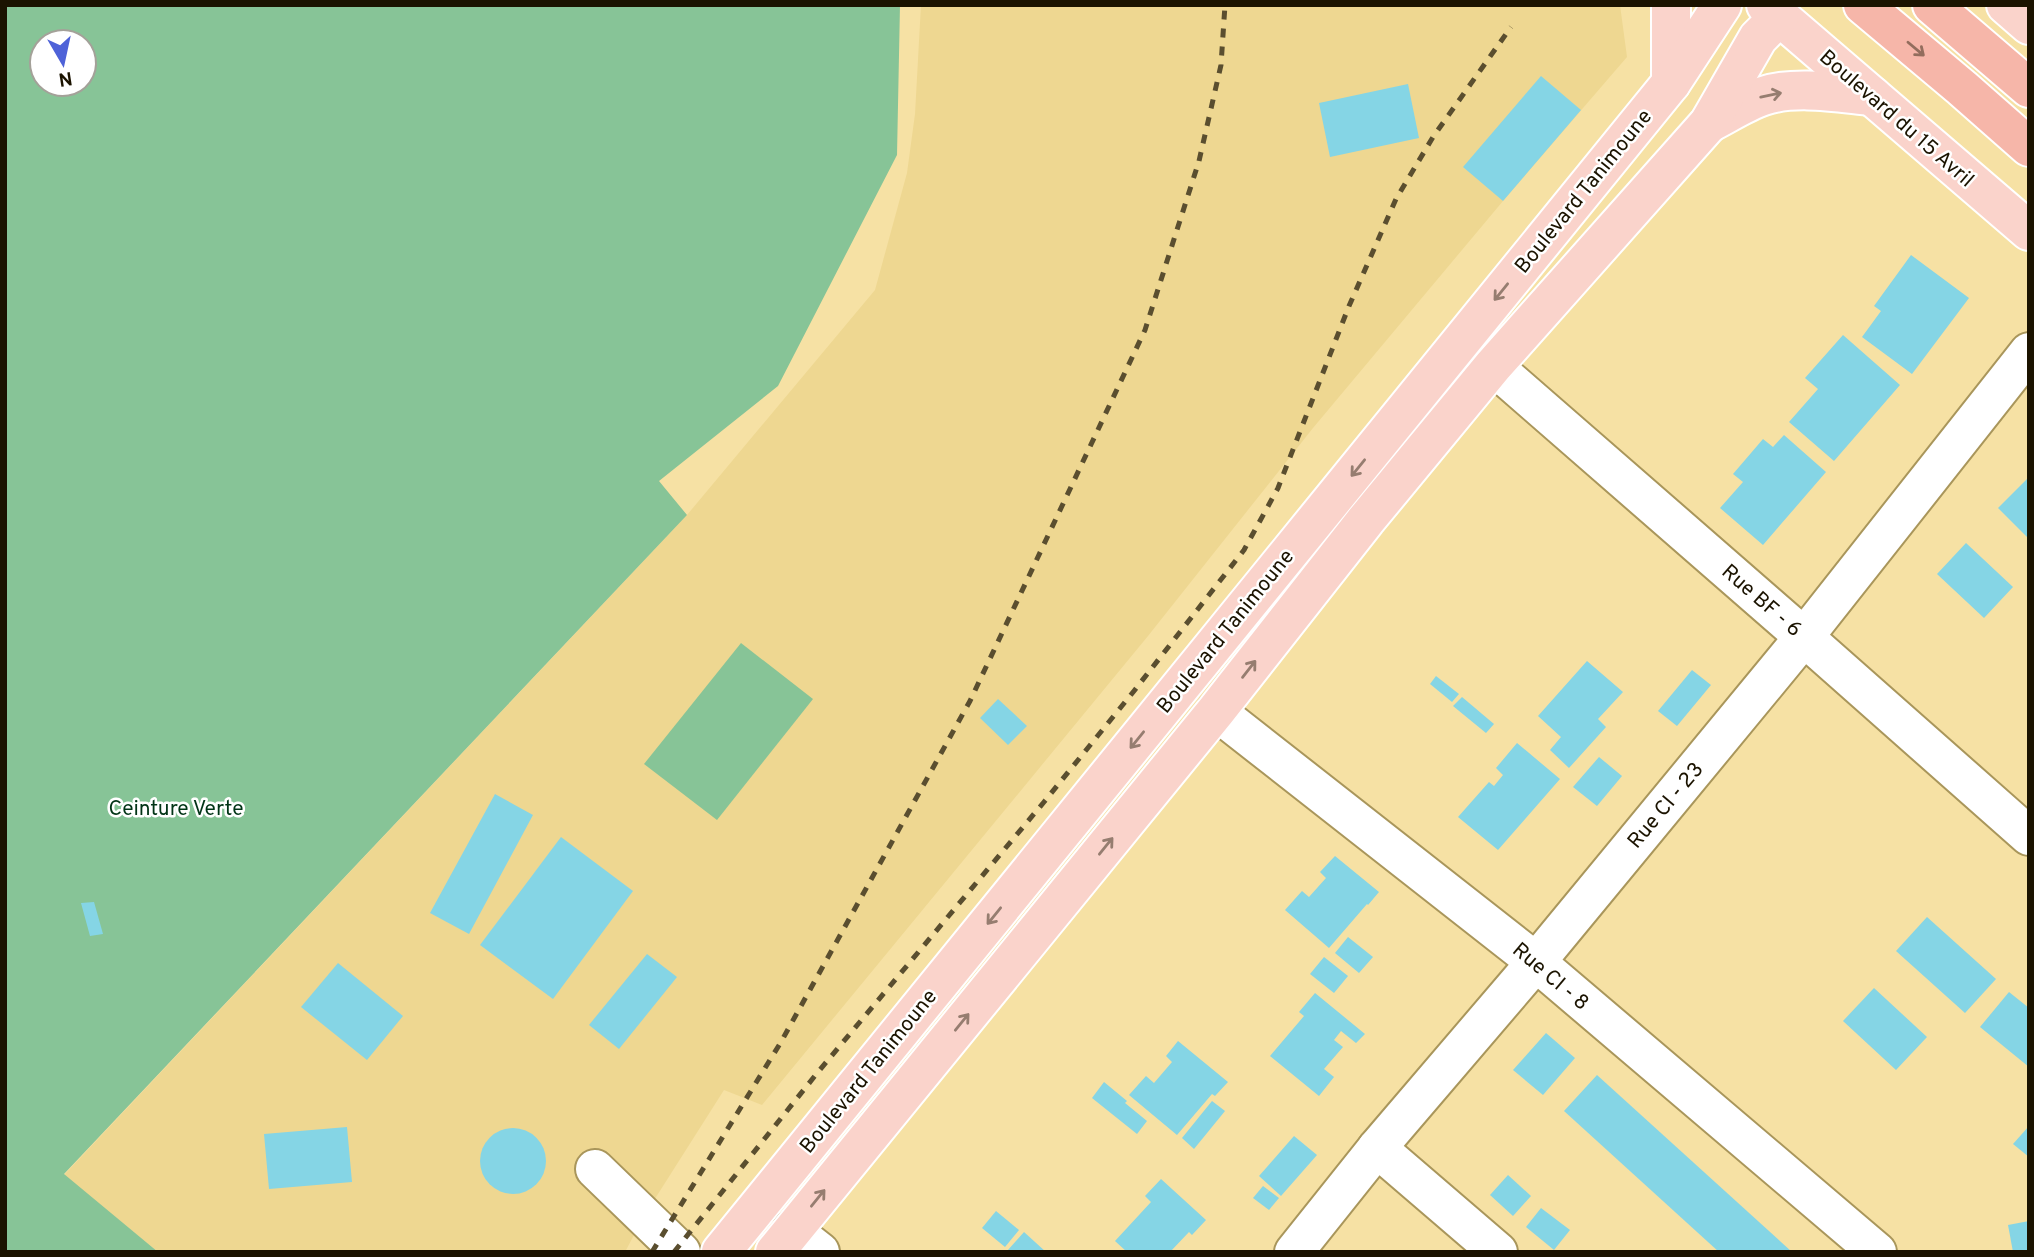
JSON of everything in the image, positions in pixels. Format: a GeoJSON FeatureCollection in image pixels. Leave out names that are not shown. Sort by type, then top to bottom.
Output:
{"type":"FeatureCollection","features":[{"type":"Feature","properties":{"kind":"highway"},"geometry":{"type":"LineString","coordinates":[[1863,5],[2029,147]]}},
{"type":"Feature","properties":{"kind":"highway"},"geometry":{"type":"LineString","coordinates":[[1932,5],[2029,88]]}},
{"type":"Feature","properties":{"kind":"main road"},"geometry":{"type":"LineString","coordinates":[[1671,5],[1671,83]]}},
{"type":"Feature","properties":{"kind":"main road","name":"Boulevard Tanimoune"},"geometry":{"type":"LineString","coordinates":[[721,1252],[1671,83],[1723,5]]}},
{"type":"Feature","properties":{"kind":"main road"},"geometry":{"type":"LineString","coordinates":[[2006,5],[2029,25]]}},
{"type":"Feature","properties":{"kind":"main road","name":"Boulevard Tanimoune"},"geometry":{"type":"LineString","coordinates":[[796,1244],[1366,520],[1493,366],[1709,123],[1773,11]]}},
{"type":"Feature","properties":{"kind":"main road","name":"Boulevard du 15 Avril"},"geometry":{"type":"LineString","coordinates":[[1773,11],[2029,231]]}},
{"type":"Feature","properties":{"kind":"main road"},"geometry":{"type":"LineString","coordinates":[[1709,123],[1764,96],[1802,91],[1872,96]]}},
{"type":"Feature","properties":{"kind":"main road"},"geometry":{"type":"LineString","coordinates":[[1623,141],[1661,178]]}},
{"type":"Feature","properties":{"kind":"street","name":"Rue CI - 23"},"geometry":{"type":"LineString","coordinates":[[1294,1252],[1377,1148],[1536,962],[1804,637],[2029,352]]}},
{"type":"Feature","properties":{"kind":"street","name":"Rue BF - 6"},"geometry":{"type":"LineString","coordinates":[[1493,366],[2029,836]]}},
{"type":"Feature","properties":{"kind":"street","name":"Rue CI - 8"},"geometry":{"type":"LineString","coordinates":[[1216,711],[1536,962],[1877,1252]]}},
{"type":"Feature","properties":{"kind":"street"},"geometry":{"type":"LineString","coordinates":[[1377,1148],[1498,1252]]}},
{"type":"Feature","properties":{"kind":"street"},"geometry":{"type":"LineString","coordinates":[[595,1169],[681,1252]]}},
{"type":"Feature","properties":{"kind":"shaded area"},"geometry":{"type":"Polygon","coordinates":[[[921,5],[1620,5],[1627,57],[1313,428],[1148,636],[762,1105],[724,1090],[644,1216],[625,1252],[158,1252],[64,1175],[687,515],[875,290],[907,173],[915,114],[921,5]]]}},
{"type":"Feature","properties":{"kind":"green space","name":"Ceinture Verte"},"geometry":{"type":"Polygon","coordinates":[[[5,5],[900,5],[897,155],[778,386],[659,481],[687,515],[64,1174],[158,1252],[5,1252],[5,5]]]}},
{"type":"Feature","properties":{"kind":"green space"},"geometry":{"type":"Polygon","coordinates":[[[741,643],[813,699],[717,820],[644,764],[741,643]]]}},
{"type":"Feature","properties":{"kind":"building"},"geometry":{"type":"Polygon","coordinates":[[[1541,76],[1581,110],[1503,201],[1463,167],[1541,76]]]}},
{"type":"Feature","properties":{"kind":"building"},"geometry":{"type":"Polygon","coordinates":[[[1408,84],[1419,138],[1330,157],[1319,103],[1408,84]]]}},
{"type":"Feature","properties":{"kind":"building"},"geometry":{"type":"Polygon","coordinates":[[[1911,255],[1969,298],[1912,374],[1862,337],[1881,311],[1874,306],[1911,255]]]}},
{"type":"Feature","properties":{"kind":"building"},"geometry":{"type":"Polygon","coordinates":[[[1843,335],[1900,385],[1834,461],[1789,422],[1818,389],[1805,378],[1843,335]]]}},
{"type":"Feature","properties":{"kind":"building"},"geometry":{"type":"Polygon","coordinates":[[[1784,435],[1826,472],[1763,545],[1720,508],[1743,482],[1733,474],[1763,439],[1773,447],[1784,435]]]}},
{"type":"Feature","properties":{"kind":"building"},"geometry":{"type":"Polygon","coordinates":[[[2029,477],[2029,539],[1998,508],[2029,477]]]}},
{"type":"Feature","properties":{"kind":"building"},"geometry":{"type":"Polygon","coordinates":[[[1966,543],[2013,587],[1984,618],[1937,574],[1966,543]]]}},
{"type":"Feature","properties":{"kind":"building"},"geometry":{"type":"Polygon","coordinates":[[[1587,661],[1623,692],[1598,719],[1606,727],[1569,768],[1550,750],[1561,737],[1538,716],[1587,661]]]}},
{"type":"Feature","properties":{"kind":"building"},"geometry":{"type":"Polygon","coordinates":[[[1692,670],[1711,685],[1677,726],[1658,711],[1692,670]]]}},
{"type":"Feature","properties":{"kind":"building"},"geometry":{"type":"Polygon","coordinates":[[[1436,676],[1459,694],[1452,702],[1430,684],[1436,676]]]}},
{"type":"Feature","properties":{"kind":"building"},"geometry":{"type":"Polygon","coordinates":[[[1462,697],[1494,724],[1486,733],[1453,706],[1462,697]]]}},
{"type":"Feature","properties":{"kind":"building"},"geometry":{"type":"Polygon","coordinates":[[[998,699],[1027,726],[1008,745],[980,718],[998,699]]]}},
{"type":"Feature","properties":{"kind":"building"},"geometry":{"type":"Polygon","coordinates":[[[1517,743],[1560,779],[1498,850],[1458,817],[1489,782],[1494,786],[1503,775],[1496,768],[1517,743]]]}},
{"type":"Feature","properties":{"kind":"building"},"geometry":{"type":"Polygon","coordinates":[[[1599,757],[1622,776],[1597,806],[1573,787],[1599,757]]]}},
{"type":"Feature","properties":{"kind":"building"},"geometry":{"type":"Polygon","coordinates":[[[495,794],[533,815],[469,934],[430,913],[495,794]]]}},
{"type":"Feature","properties":{"kind":"building"},"geometry":{"type":"Polygon","coordinates":[[[561,837],[633,891],[553,999],[480,945],[561,837]]]}},
{"type":"Feature","properties":{"kind":"building"},"geometry":{"type":"Polygon","coordinates":[[[1335,856],[1379,892],[1329,948],[1285,910],[1302,891],[1309,897],[1326,878],[1320,872],[1335,856]]]}},
{"type":"Feature","properties":{"kind":"building"},"geometry":{"type":"Polygon","coordinates":[[[94,902],[103,934],[90,936],[81,903],[94,902]]]}},
{"type":"Feature","properties":{"kind":"building"},"geometry":{"type":"Polygon","coordinates":[[[1927,917],[1996,979],[1965,1013],[1896,951],[1927,917]]]}},
{"type":"Feature","properties":{"kind":"building"},"geometry":{"type":"Polygon","coordinates":[[[1348,937],[1373,957],[1359,973],[1335,953],[1348,937]]]}},
{"type":"Feature","properties":{"kind":"building"},"geometry":{"type":"Polygon","coordinates":[[[647,954],[677,977],[619,1049],[589,1025],[647,954]]]}},
{"type":"Feature","properties":{"kind":"building"},"geometry":{"type":"Polygon","coordinates":[[[1324,957],[1348,976],[1334,993],[1310,974],[1324,957]]]}},
{"type":"Feature","properties":{"kind":"building"},"geometry":{"type":"Polygon","coordinates":[[[338,963],[403,1016],[367,1060],[301,1007],[338,963]]]}},
{"type":"Feature","properties":{"kind":"building"},"geometry":{"type":"Polygon","coordinates":[[[1874,988],[1927,1037],[1896,1070],[1843,1021],[1874,988]]]}},
{"type":"Feature","properties":{"kind":"building"},"geometry":{"type":"Polygon","coordinates":[[[2009,992],[2029,1008],[2029,1067],[1980,1027],[2009,992]]]}},
{"type":"Feature","properties":{"kind":"building"},"geometry":{"type":"Polygon","coordinates":[[[1315,993],[1365,1034],[1356,1043],[1341,1031],[1334,1040],[1343,1047],[1324,1069],[1334,1077],[1319,1096],[1270,1056],[1304,1016],[1299,1012],[1315,993]]]}},
{"type":"Feature","properties":{"kind":"building"},"geometry":{"type":"Polygon","coordinates":[[[1546,1033],[1575,1058],[1543,1095],[1513,1070],[1546,1033]]]}},
{"type":"Feature","properties":{"kind":"building"},"geometry":{"type":"Polygon","coordinates":[[[1178,1041],[1228,1082],[1215,1096],[1212,1094],[1177,1135],[1129,1095],[1146,1076],[1154,1083],[1172,1062],[1166,1056],[1178,1041]]]}},
{"type":"Feature","properties":{"kind":"building"},"geometry":{"type":"Polygon","coordinates":[[[1597,1075],[1792,1252],[1719,1252],[1564,1111],[1597,1075]]]}},
{"type":"Feature","properties":{"kind":"building"},"geometry":{"type":"Polygon","coordinates":[[[1104,1082],[1147,1121],[1137,1134],[1092,1098],[1104,1082]]]}},
{"type":"Feature","properties":{"kind":"building"},"geometry":{"type":"Polygon","coordinates":[[[1212,1101],[1225,1111],[1194,1149],[1182,1138],[1212,1101]]]}},
{"type":"Feature","properties":{"kind":"building"},"geometry":{"type":"Polygon","coordinates":[[[2029,1126],[2029,1157],[2013,1144],[2029,1126]]]}},
{"type":"Feature","properties":{"kind":"building"},"geometry":{"type":"Polygon","coordinates":[[[347,1127],[352,1182],[269,1189],[264,1134],[347,1127]]]}},
{"type":"Feature","properties":{"kind":"building"},"geometry":{"type":"Polygon","coordinates":[[[507,1128],[519,1128],[531,1133],[541,1143],[546,1161],[544,1174],[531,1189],[519,1194],[507,1194],[495,1189],[485,1179],[480,1167],[480,1155],[485,1143],[495,1133],[507,1128]]]}},
{"type":"Feature","properties":{"kind":"building"},"geometry":{"type":"Polygon","coordinates":[[[1294,1136],[1317,1155],[1281,1196],[1259,1176],[1294,1136]]]}},
{"type":"Feature","properties":{"kind":"building"},"geometry":{"type":"Polygon","coordinates":[[[1508,1175],[1531,1196],[1513,1216],[1490,1195],[1508,1175]]]}},
{"type":"Feature","properties":{"kind":"building"},"geometry":{"type":"Polygon","coordinates":[[[1161,1179],[1206,1220],[1192,1235],[1189,1232],[1170,1252],[1127,1252],[1115,1241],[1151,1202],[1145,1196],[1161,1179]]]}},
{"type":"Feature","properties":{"kind":"building"},"geometry":{"type":"Polygon","coordinates":[[[1263,1186],[1279,1198],[1269,1210],[1253,1198],[1263,1186]]]}},
{"type":"Feature","properties":{"kind":"building"},"geometry":{"type":"Polygon","coordinates":[[[1541,1208],[1570,1230],[1554,1250],[1526,1227],[1541,1208]]]}},
{"type":"Feature","properties":{"kind":"building"},"geometry":{"type":"Polygon","coordinates":[[[996,1211],[1019,1230],[1005,1247],[982,1228],[996,1211]]]}},
{"type":"Feature","properties":{"kind":"building"},"geometry":{"type":"Polygon","coordinates":[[[2029,1221],[2029,1252],[2013,1252],[2008,1225],[2029,1221]]]}},
{"type":"Feature","properties":{"kind":"building"},"geometry":{"type":"Polygon","coordinates":[[[1024,1232],[1046,1252],[1007,1251],[1024,1232]]]}},
{"type":"Feature","properties":{"kind":"railway"},"geometry":{"type":"LineString","coordinates":[[652,1252],[781,1042],[970,701],[1145,330],[1199,161],[1221,65],[1225,5]]}},
{"type":"Feature","properties":{"kind":"railway"},"geometry":{"type":"LineString","coordinates":[[674,1252],[818,1072],[1044,802],[1244,550],[1278,488],[1349,306],[1396,199],[1433,137],[1511,27]]}}]}
